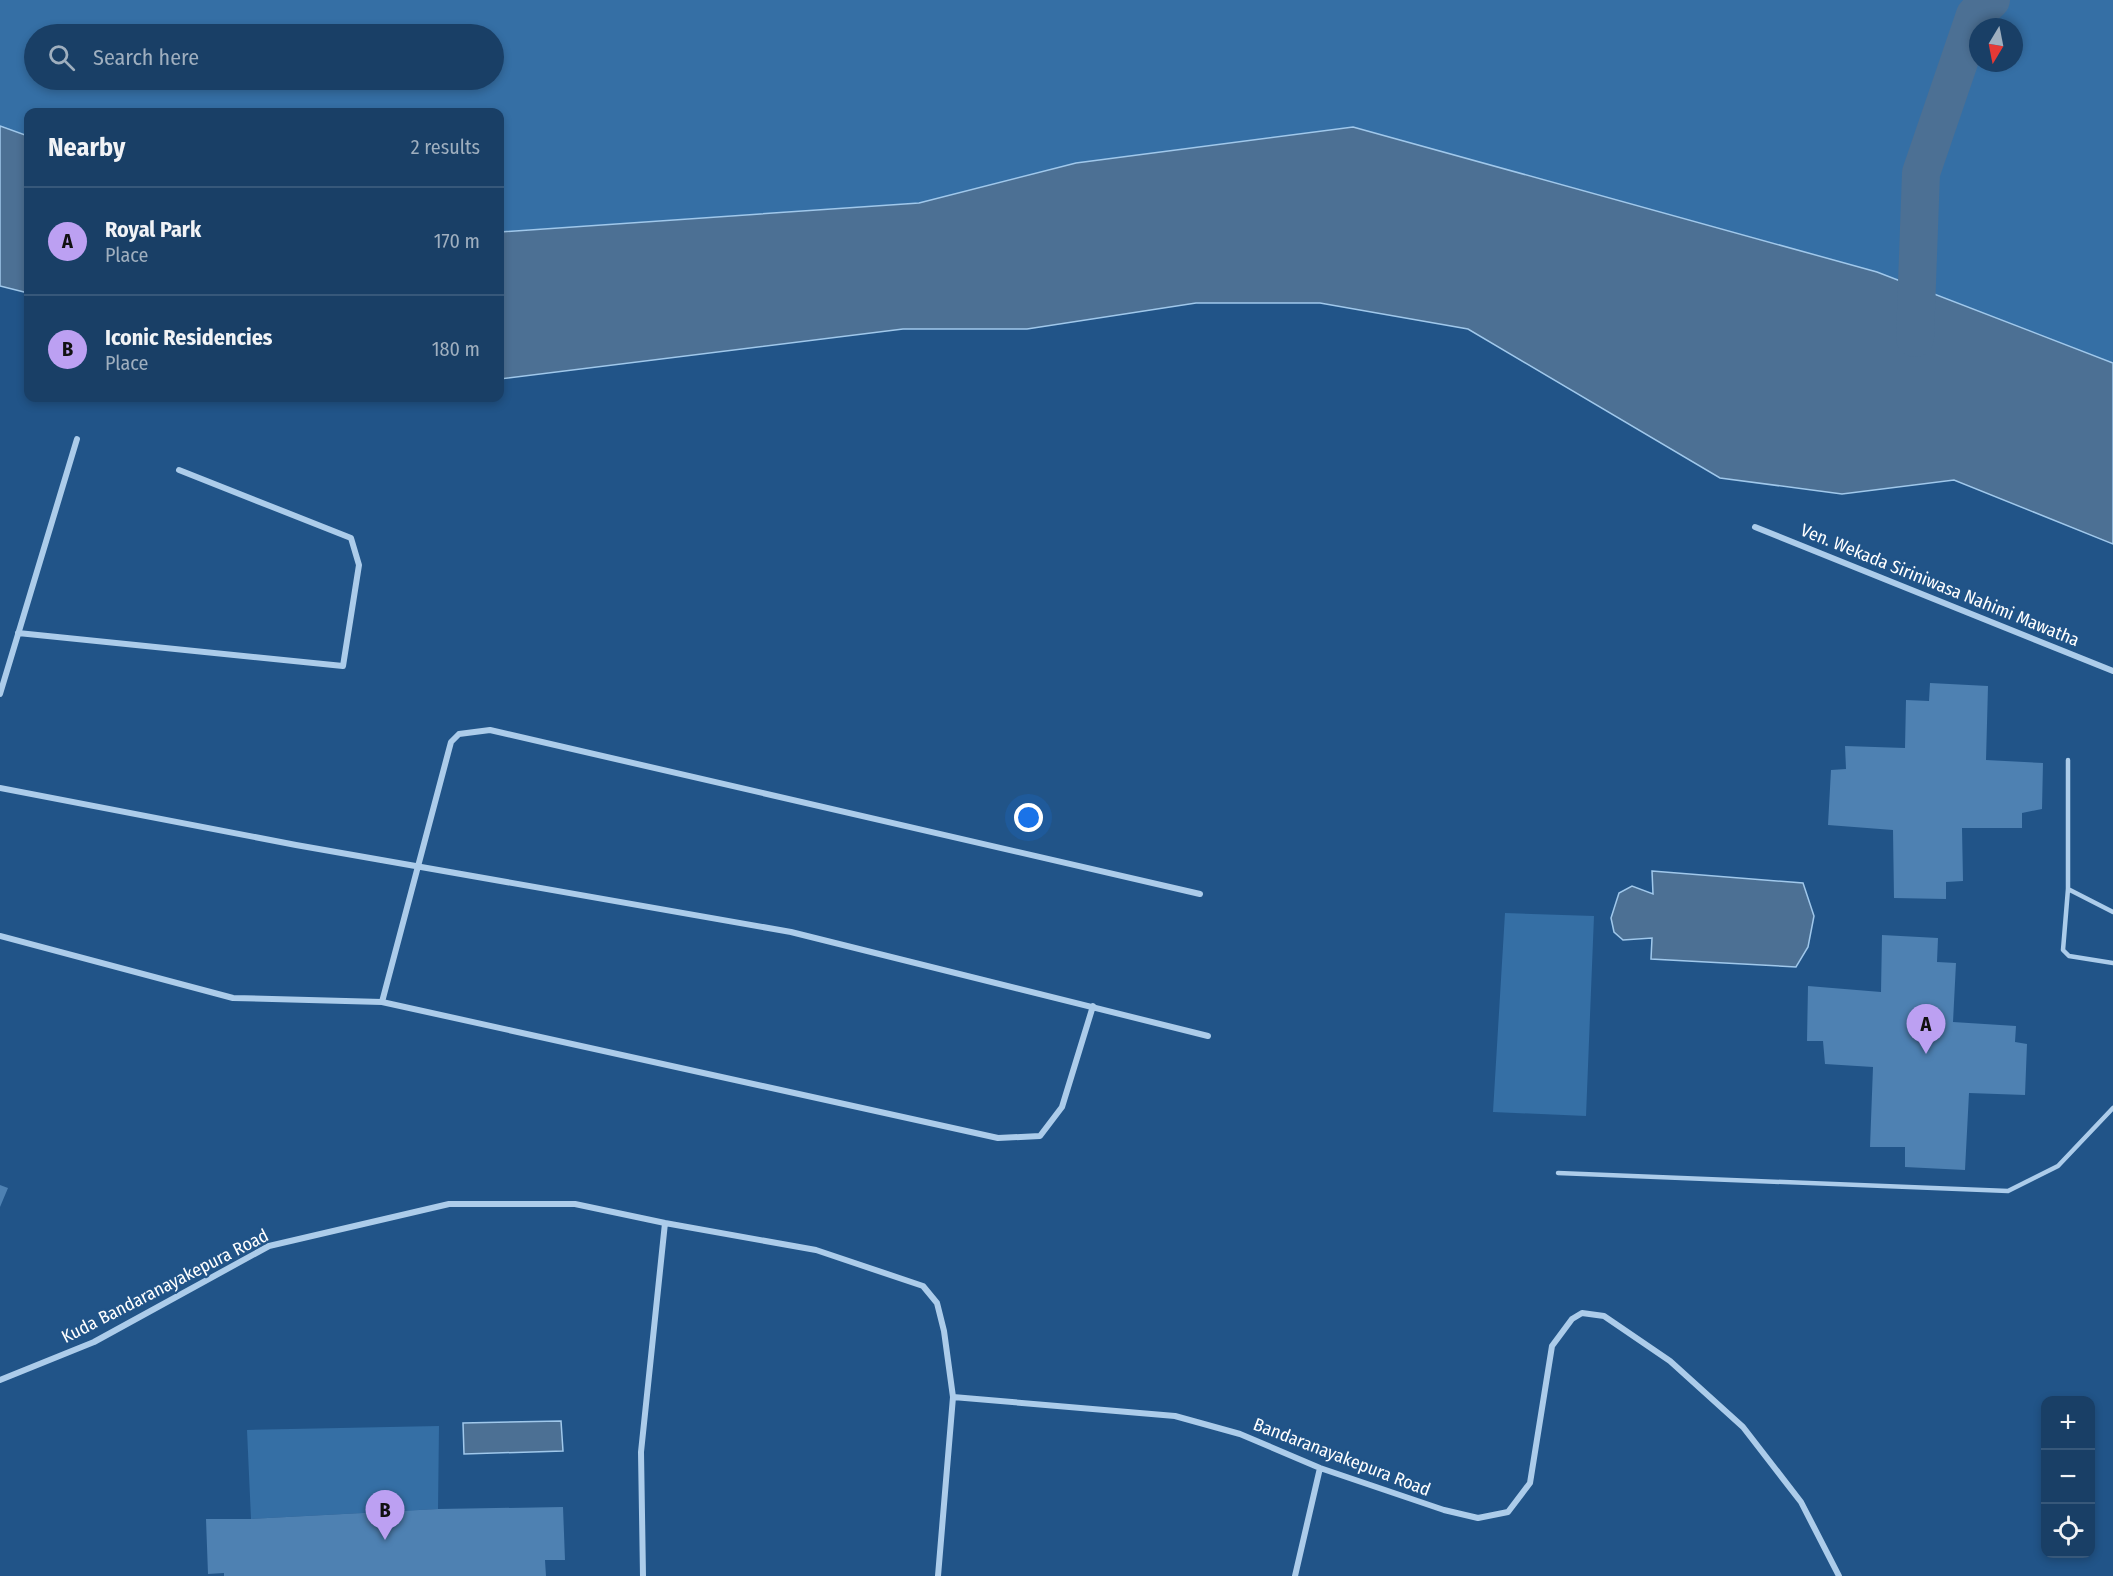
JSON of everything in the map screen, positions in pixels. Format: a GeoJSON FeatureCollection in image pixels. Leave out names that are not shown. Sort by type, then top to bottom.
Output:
{"type":"FeatureCollection","features":[{"type":"Feature","properties":{"kind":"street"},"geometry":{"type":"LineString","coordinates":[[0,694],[77,439]]}},
{"type":"Feature","properties":{"kind":"street"},"geometry":{"type":"LineString","coordinates":[[18,633],[343,666],[359,565],[351,538],[179,470]]}},
{"type":"Feature","properties":{"kind":"street","name":"Ven. Wekada Siriniwasa Nahimi Mawatha"},"geometry":{"type":"LineString","coordinates":[[1755,527],[2113,671]]}},
{"type":"Feature","properties":{"kind":"street"},"geometry":{"type":"LineString","coordinates":[[382,1002],[451,742],[459,734],[490,730],[1200,894]]}},
{"type":"Feature","properties":{"kind":"street"},"geometry":{"type":"LineString","coordinates":[[0,788],[419,867],[791,932],[1208,1036]]}},
{"type":"Feature","properties":{"kind":"street"},"geometry":{"type":"LineString","coordinates":[[0,936],[233,998],[382,1002],[998,1138],[1040,1136],[1062,1107],[1093,1006]]}},
{"type":"Feature","properties":{"kind":"street","name":"Kuda Bandaranayakepura Road"},"geometry":{"type":"LineString","coordinates":[[0,1380],[94,1342],[269,1246],[281,1243],[449,1204],[575,1204],[665,1223]]}},
{"type":"Feature","properties":{"kind":"street"},"geometry":{"type":"LineString","coordinates":[[644,1576],[640,1452],[665,1223],[816,1250],[923,1286],[937,1303],[944,1331],[953,1397],[938,1576]]}},
{"type":"Feature","properties":{"kind":"street","name":"Bandaranayakepura Road"},"geometry":{"type":"LineString","coordinates":[[953,1397],[1175,1416],[1240,1434],[1320,1468],[1444,1510],[1478,1518],[1508,1512],[1530,1483],[1552,1346],[1572,1319],[1582,1313],[1604,1316],[1670,1361],[1743,1427],[1801,1502],[1839,1576]]}},
{"type":"Feature","properties":{"kind":"street"},"geometry":{"type":"LineString","coordinates":[[1295,1576],[1320,1468]]}},
{"type":"Feature","properties":{"kind":"lane"},"geometry":{"type":"LineString","coordinates":[[2068,760],[2068,889],[2063,950],[2069,956],[2113,963]]}},
{"type":"Feature","properties":{"kind":"lane"},"geometry":{"type":"LineString","coordinates":[[2068,889],[2113,912]]}},
{"type":"Feature","properties":{"kind":"lane"},"geometry":{"type":"LineString","coordinates":[[1558,1173],[2008,1191],[2058,1166],[2113,1108]]}},
{"type":"Feature","properties":{"kind":"shaded area"},"geometry":{"type":"Polygon","coordinates":[[[0,0],[2113,0],[2113,363],[1877,272],[1353,127],[1076,163],[919,203],[504,232],[504,108],[24,108],[24,135],[0,126],[0,0]]]}},
{"type":"Feature","properties":{"kind":"shaded area"},"geometry":{"type":"Polygon","coordinates":[[[0,126],[24,135],[24,292],[0,286],[0,126]]]}},
{"type":"Feature","properties":{"kind":"shaded area"},"geometry":{"type":"Polygon","coordinates":[[[1353,127],[1877,272],[2113,363],[2113,544],[1954,480],[1842,494],[1720,478],[1468,329],[1320,303],[1196,303],[1027,329],[903,329],[504,379],[504,232],[919,203],[1076,163],[1353,127]]]}},
{"type":"Feature","properties":{"kind":"shaded area"},"geometry":{"type":"Polygon","coordinates":[[[1652,871],[1803,883],[1814,916],[1808,947],[1796,967],[1651,959],[1652,938],[1623,940],[1614,932],[1611,918],[1619,893],[1632,886],[1653,894],[1652,871]]]}},
{"type":"Feature","properties":{"kind":"shaded area"},"geometry":{"type":"Polygon","coordinates":[[[1505,913],[1594,916],[1586,1116],[1493,1112],[1505,913]]]}},
{"type":"Feature","properties":{"kind":"shaded area"},"geometry":{"type":"Polygon","coordinates":[[[561,1421],[563,1451],[464,1454],[463,1423],[561,1421]]]}},
{"type":"Feature","properties":{"kind":"shaded area"},"geometry":{"type":"Polygon","coordinates":[[[439,1426],[438,1509],[251,1519],[247,1430],[439,1426]]]}},
{"type":"Feature","properties":{"kind":"building"},"geometry":{"type":"Polygon","coordinates":[[[1930,683],[1988,686],[1986,760],[2043,763],[2042,809],[2022,813],[2022,828],[1962,828],[1963,881],[1946,882],[1946,899],[1894,898],[1893,830],[1828,825],[1831,770],[1846,769],[1845,746],[1905,748],[1906,700],[1929,701],[1930,683]]]}},
{"type":"Feature","properties":{"kind":"building"},"geometry":{"type":"Polygon","coordinates":[[[1882,935],[1938,938],[1937,962],[1956,963],[1953,1022],[2016,1026],[2015,1042],[2027,1044],[2025,1095],[1969,1093],[1965,1170],[1905,1167],[1905,1147],[1870,1147],[1873,1067],[1825,1064],[1823,1041],[1807,1041],[1808,986],[1881,992],[1882,935]]]}},
{"type":"Feature","properties":{"kind":"building"},"geometry":{"type":"Polygon","coordinates":[[[0,1185],[8,1188],[0,1207],[0,1185]]]}},
{"type":"Feature","properties":{"kind":"building"},"geometry":{"type":"Polygon","coordinates":[[[563,1507],[565,1560],[545,1560],[546,1576],[224,1576],[224,1573],[208,1574],[206,1519],[251,1519],[438,1509],[563,1507]]]}},
{"type":"Feature","properties":{"kind":"waterway"},"geometry":{"type":"LineString","coordinates":[[1915,338],[1921,173],[1975,15],[1991,0]]}},
{"type":"Feature","properties":{"kind":"place","name":"Royal Park"},"geometry":{"type":"Point","coordinates":[1926,1054]}},
{"type":"Feature","properties":{"kind":"place","name":"Iconic Residencies"},"geometry":{"type":"Point","coordinates":[385,1540]}}]}
